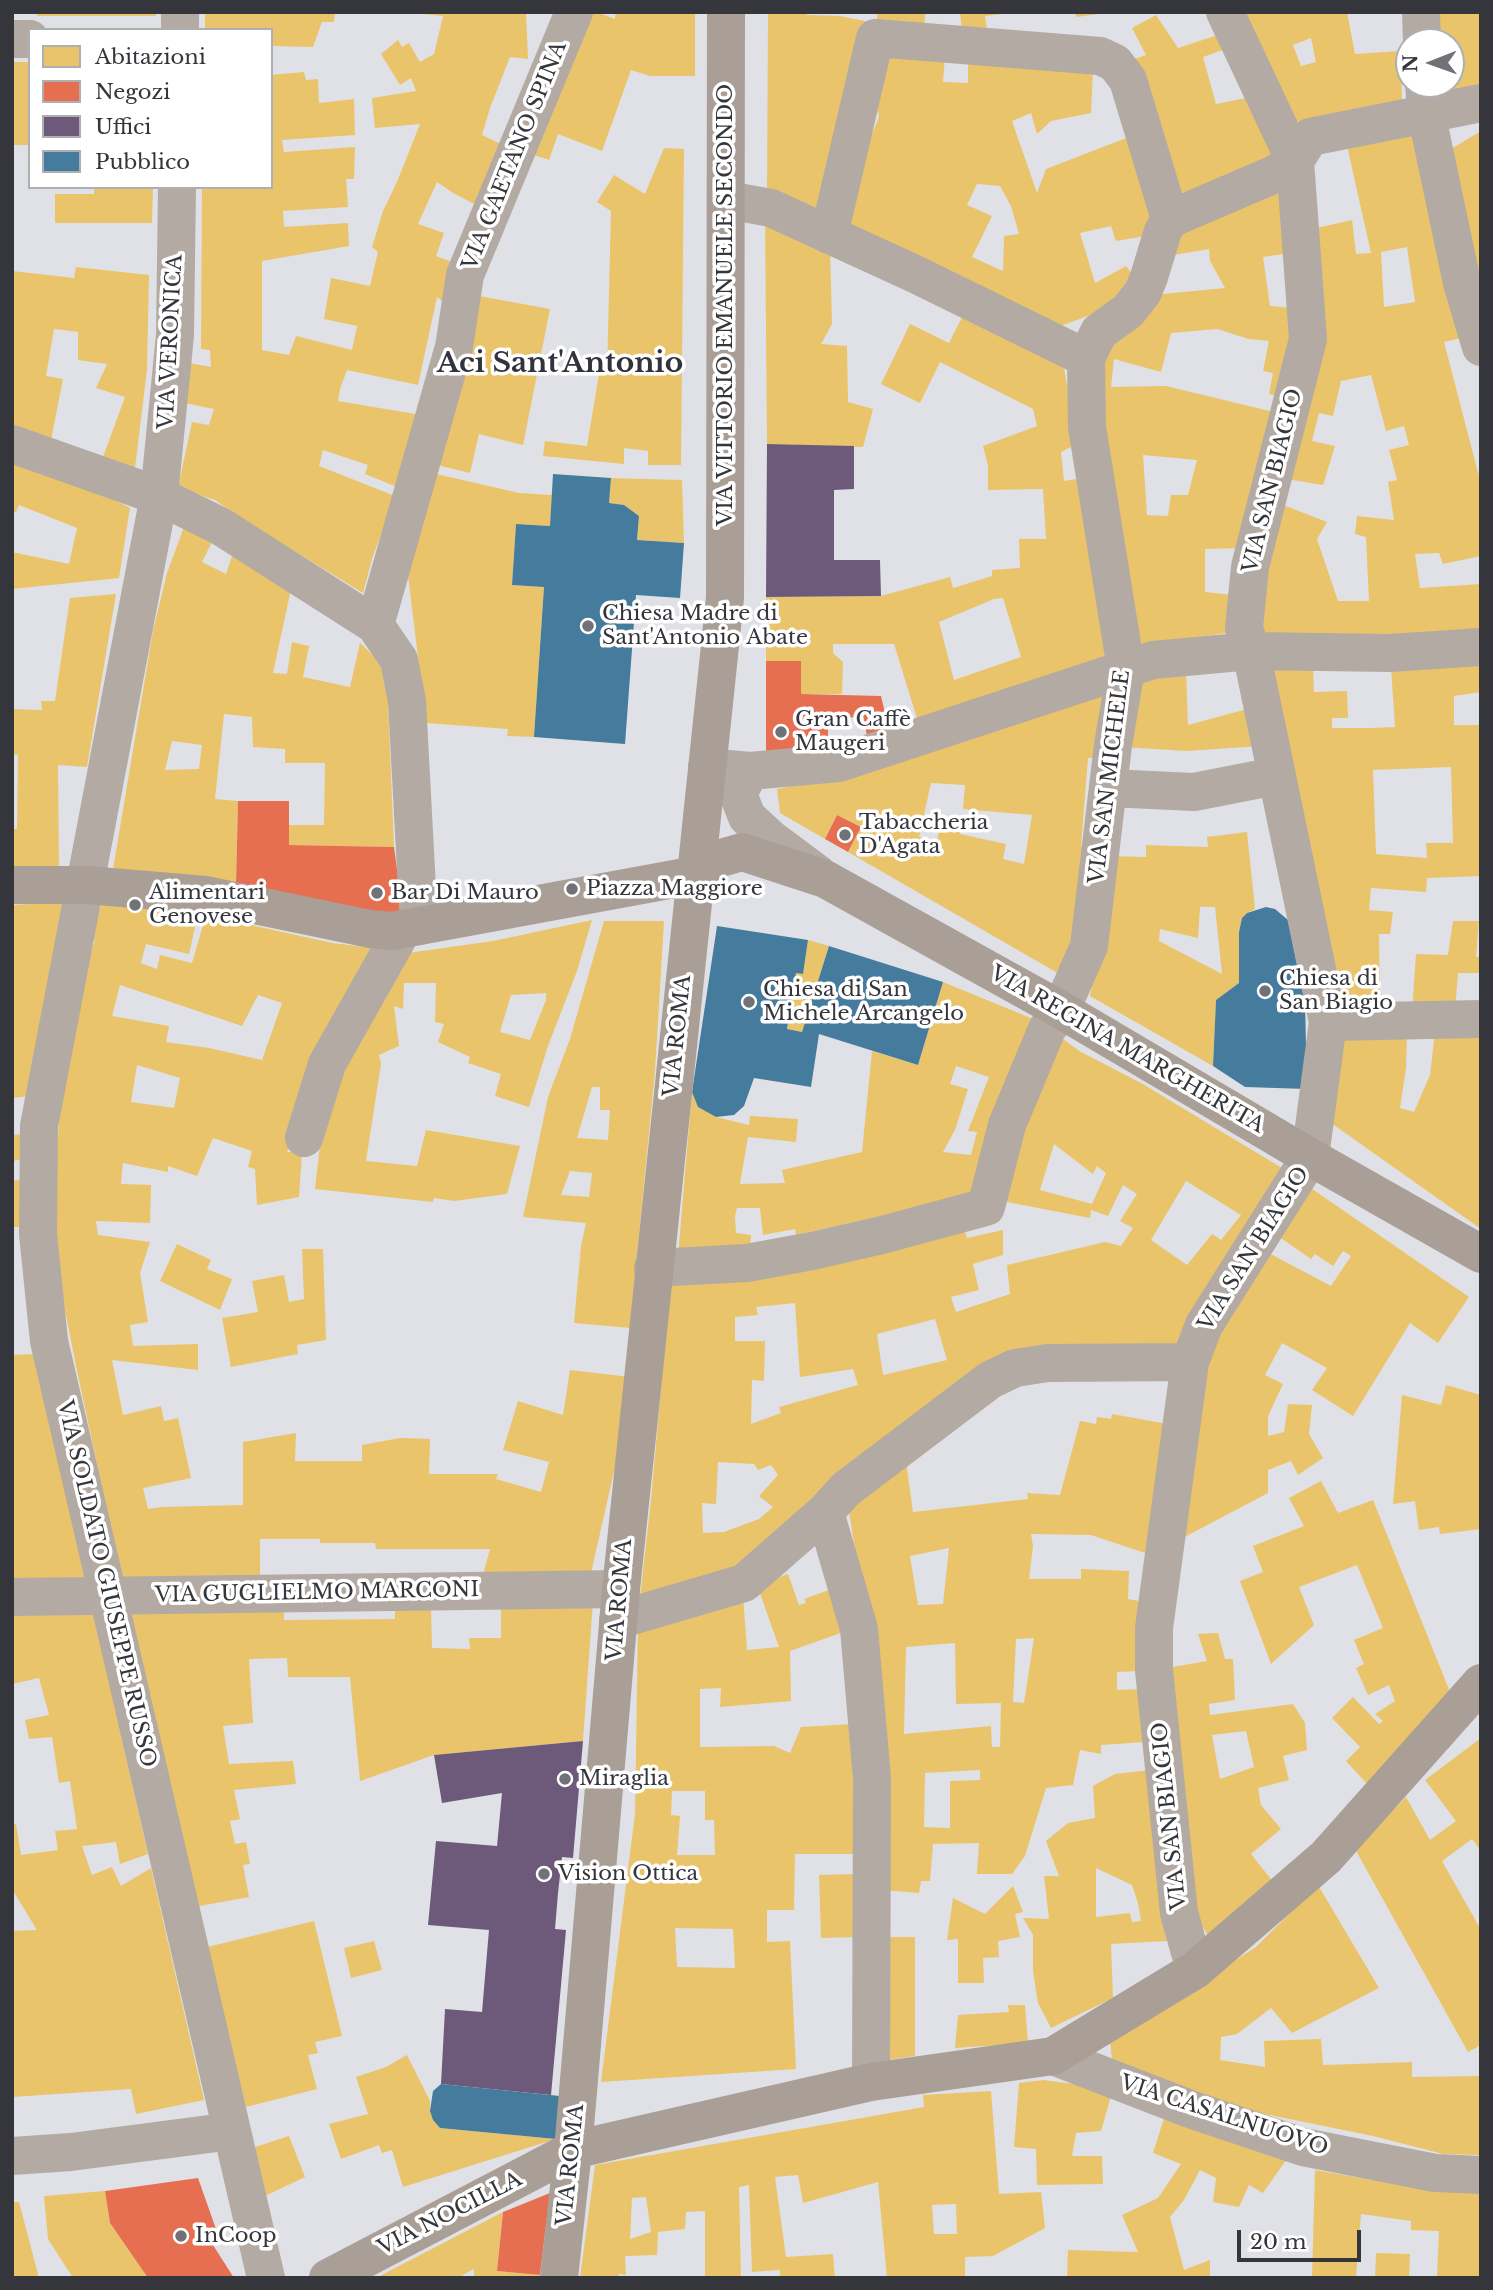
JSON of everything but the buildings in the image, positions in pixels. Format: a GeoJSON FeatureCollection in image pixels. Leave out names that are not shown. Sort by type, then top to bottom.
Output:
{"type":"FeatureCollection","features":[{"type":"Feature","properties":{"kind":"street","name":"VIA GAETANO SPINA"},"geometry":{"type":"LineString","coordinates":[[375,625],[454,347],[465,275],[574,12]]}},
{"type":"Feature","properties":{"kind":"street","name":"VIA VITTORIO EMANUELE SECONDO"},"geometry":{"type":"LineString","coordinates":[[707,767],[724,598],[726,12]]}},
{"type":"Feature","properties":{"kind":"street"},"geometry":{"type":"LineString","coordinates":[[1225,12],[1295,161]]}},
{"type":"Feature","properties":{"kind":"street"},"geometry":{"type":"LineString","coordinates":[[829,234],[875,38],[1100,56],[1115,63],[1128,79],[1170,219]]}},
{"type":"Feature","properties":{"kind":"street"},"geometry":{"type":"LineString","coordinates":[[727,200],[771,208],[1086,358],[1099,332],[1128,310],[1143,292],[1163,231],[1170,219],[1275,174],[1295,161],[1310,137],[1425,98],[1481,103]]}},
{"type":"Feature","properties":{"kind":"street"},"geometry":{"type":"LineString","coordinates":[[1425,98],[1462,283],[1481,347]]}},
{"type":"Feature","properties":{"kind":"street","name":"VIA SAN BIAGIO"},"geometry":{"type":"LineString","coordinates":[[1195,1970],[1179,1913],[1154,1670],[1154,1628],[1190,1362],[1204,1325],[1310,1157],[1328,1022],[1244,628],[1250,567],[1308,339],[1295,161]]}},
{"type":"Feature","properties":{"kind":"street","name":"VIA VERONICA"},"geometry":{"type":"LineString","coordinates":[[87,885],[159,496],[175,335],[177,189]]}},
{"type":"Feature","properties":{"kind":"street","name":"VIA SAN MICHELE"},"geometry":{"type":"LineString","coordinates":[[653,1268],[747,1263],[882,1235],[986,1207],[1007,1125],[1046,1029],[1061,1010],[1089,946],[1113,745],[1126,669],[1087,427],[1086,358]]}},
{"type":"Feature","properties":{"kind":"street"},"geometry":{"type":"LineString","coordinates":[[12,444],[159,496],[220,526],[375,625],[399,660],[407,701],[405,929],[327,1064],[304,1138]]}},
{"type":"Feature","properties":{"kind":"street"},"geometry":{"type":"LineString","coordinates":[[707,767],[762,770],[839,763],[1153,660],[1251,651],[1390,653],[1481,647]]}},
{"type":"Feature","properties":{"kind":"street","name":"VIA ROMA"},"geometry":{"type":"LineString","coordinates":[[559,2278],[653,1268],[707,767]]}},
{"type":"Feature","properties":{"kind":"street"},"geometry":{"type":"LineString","coordinates":[[762,770],[738,794],[747,817],[771,839],[825,879]]}},
{"type":"Feature","properties":{"kind":"street"},"geometry":{"type":"LineString","coordinates":[[1108,788],[1194,792],[1276,776]]}},
{"type":"Feature","properties":{"kind":"street","name":"VIA REGINA MARGHERITA"},"geometry":{"type":"LineString","coordinates":[[696,875],[714,860],[742,852],[825,879],[1061,1010],[1481,1254]]}},
{"type":"Feature","properties":{"kind":"street"},"geometry":{"type":"LineString","coordinates":[[12,885],[87,885],[206,895],[370,929],[405,929],[696,875]]}},
{"type":"Feature","properties":{"kind":"street","name":"VIA SOLDATO GIUSEPPE RUSSO"},"geometry":{"type":"LineString","coordinates":[[87,885],[39,1126],[25,1166],[38,1234],[49,1341],[266,2278]]}},
{"type":"Feature","properties":{"kind":"street"},"geometry":{"type":"LineString","coordinates":[[1328,1022],[1481,1019]]}},
{"type":"Feature","properties":{"kind":"street","name":"VIA GUGLIELMO MARCONI"},"geometry":{"type":"LineString","coordinates":[[12,1597],[109,1596],[620,1605],[744,1583],[825,1512],[846,1489],[990,1380],[1015,1368],[1048,1363],[1190,1362]]}},
{"type":"Feature","properties":{"kind":"street"},"geometry":{"type":"LineString","coordinates":[[825,1512],[859,1629],[872,1779],[871,2082]]}},
{"type":"Feature","properties":{"kind":"street"},"geometry":{"type":"LineString","coordinates":[[1053,2056],[1195,1970],[1326,1857],[1481,1683]]}},
{"type":"Feature","properties":{"kind":"street","name":"VIA NOCILLA"},"geometry":{"type":"LineString","coordinates":[[327,2278],[573,2150],[871,2082],[1053,2056]]}},
{"type":"Feature","properties":{"kind":"street","name":"VIA CASALNUOVO"},"geometry":{"type":"LineString","coordinates":[[1053,2056],[1190,2109],[1303,2147],[1435,2173],[1481,2175]]}},
{"type":"Feature","properties":{"kind":"street"},"geometry":{"type":"LineString","coordinates":[[12,2156],[71,2152],[232,2131]]}},
{"type":"Feature","properties":{"kind":"place","name":"Chiesa Madre di Sant'Antonio Abate"},"geometry":{"type":"Point","coordinates":[588,626]}},
{"type":"Feature","properties":{"kind":"place","name":"Gran Caffè Maugeri"},"geometry":{"type":"Point","coordinates":[781,732]}},
{"type":"Feature","properties":{"kind":"place","name":"Tabaccheria D'Agata"},"geometry":{"type":"Point","coordinates":[845,835]}},
{"type":"Feature","properties":{"kind":"place","name":"Piazza Maggiore"},"geometry":{"type":"Point","coordinates":[572,889]}},
{"type":"Feature","properties":{"kind":"place","name":"Bar Di Mauro"},"geometry":{"type":"Point","coordinates":[377,893]}},
{"type":"Feature","properties":{"kind":"place","name":"Alimentari Genovese"},"geometry":{"type":"Point","coordinates":[135,905]}},
{"type":"Feature","properties":{"kind":"place","name":"Chiesa di San Biagio"},"geometry":{"type":"Point","coordinates":[1265,991]}},
{"type":"Feature","properties":{"kind":"place","name":"Chiesa di San Michele Arcangelo"},"geometry":{"type":"Point","coordinates":[749,1002]}},
{"type":"Feature","properties":{"kind":"place","name":"Miraglia"},"geometry":{"type":"Point","coordinates":[565,1779]}},
{"type":"Feature","properties":{"kind":"place","name":"Vision Ottica"},"geometry":{"type":"Point","coordinates":[544,1874]}},
{"type":"Feature","properties":{"kind":"place","name":"InCoop"},"geometry":{"type":"Point","coordinates":[181,2236]}},
{"type":"Feature","properties":{"kind":"district","name":"Aci Sant'Antonio"},"geometry":{"type":"Point","coordinates":[560,364]}}]}
